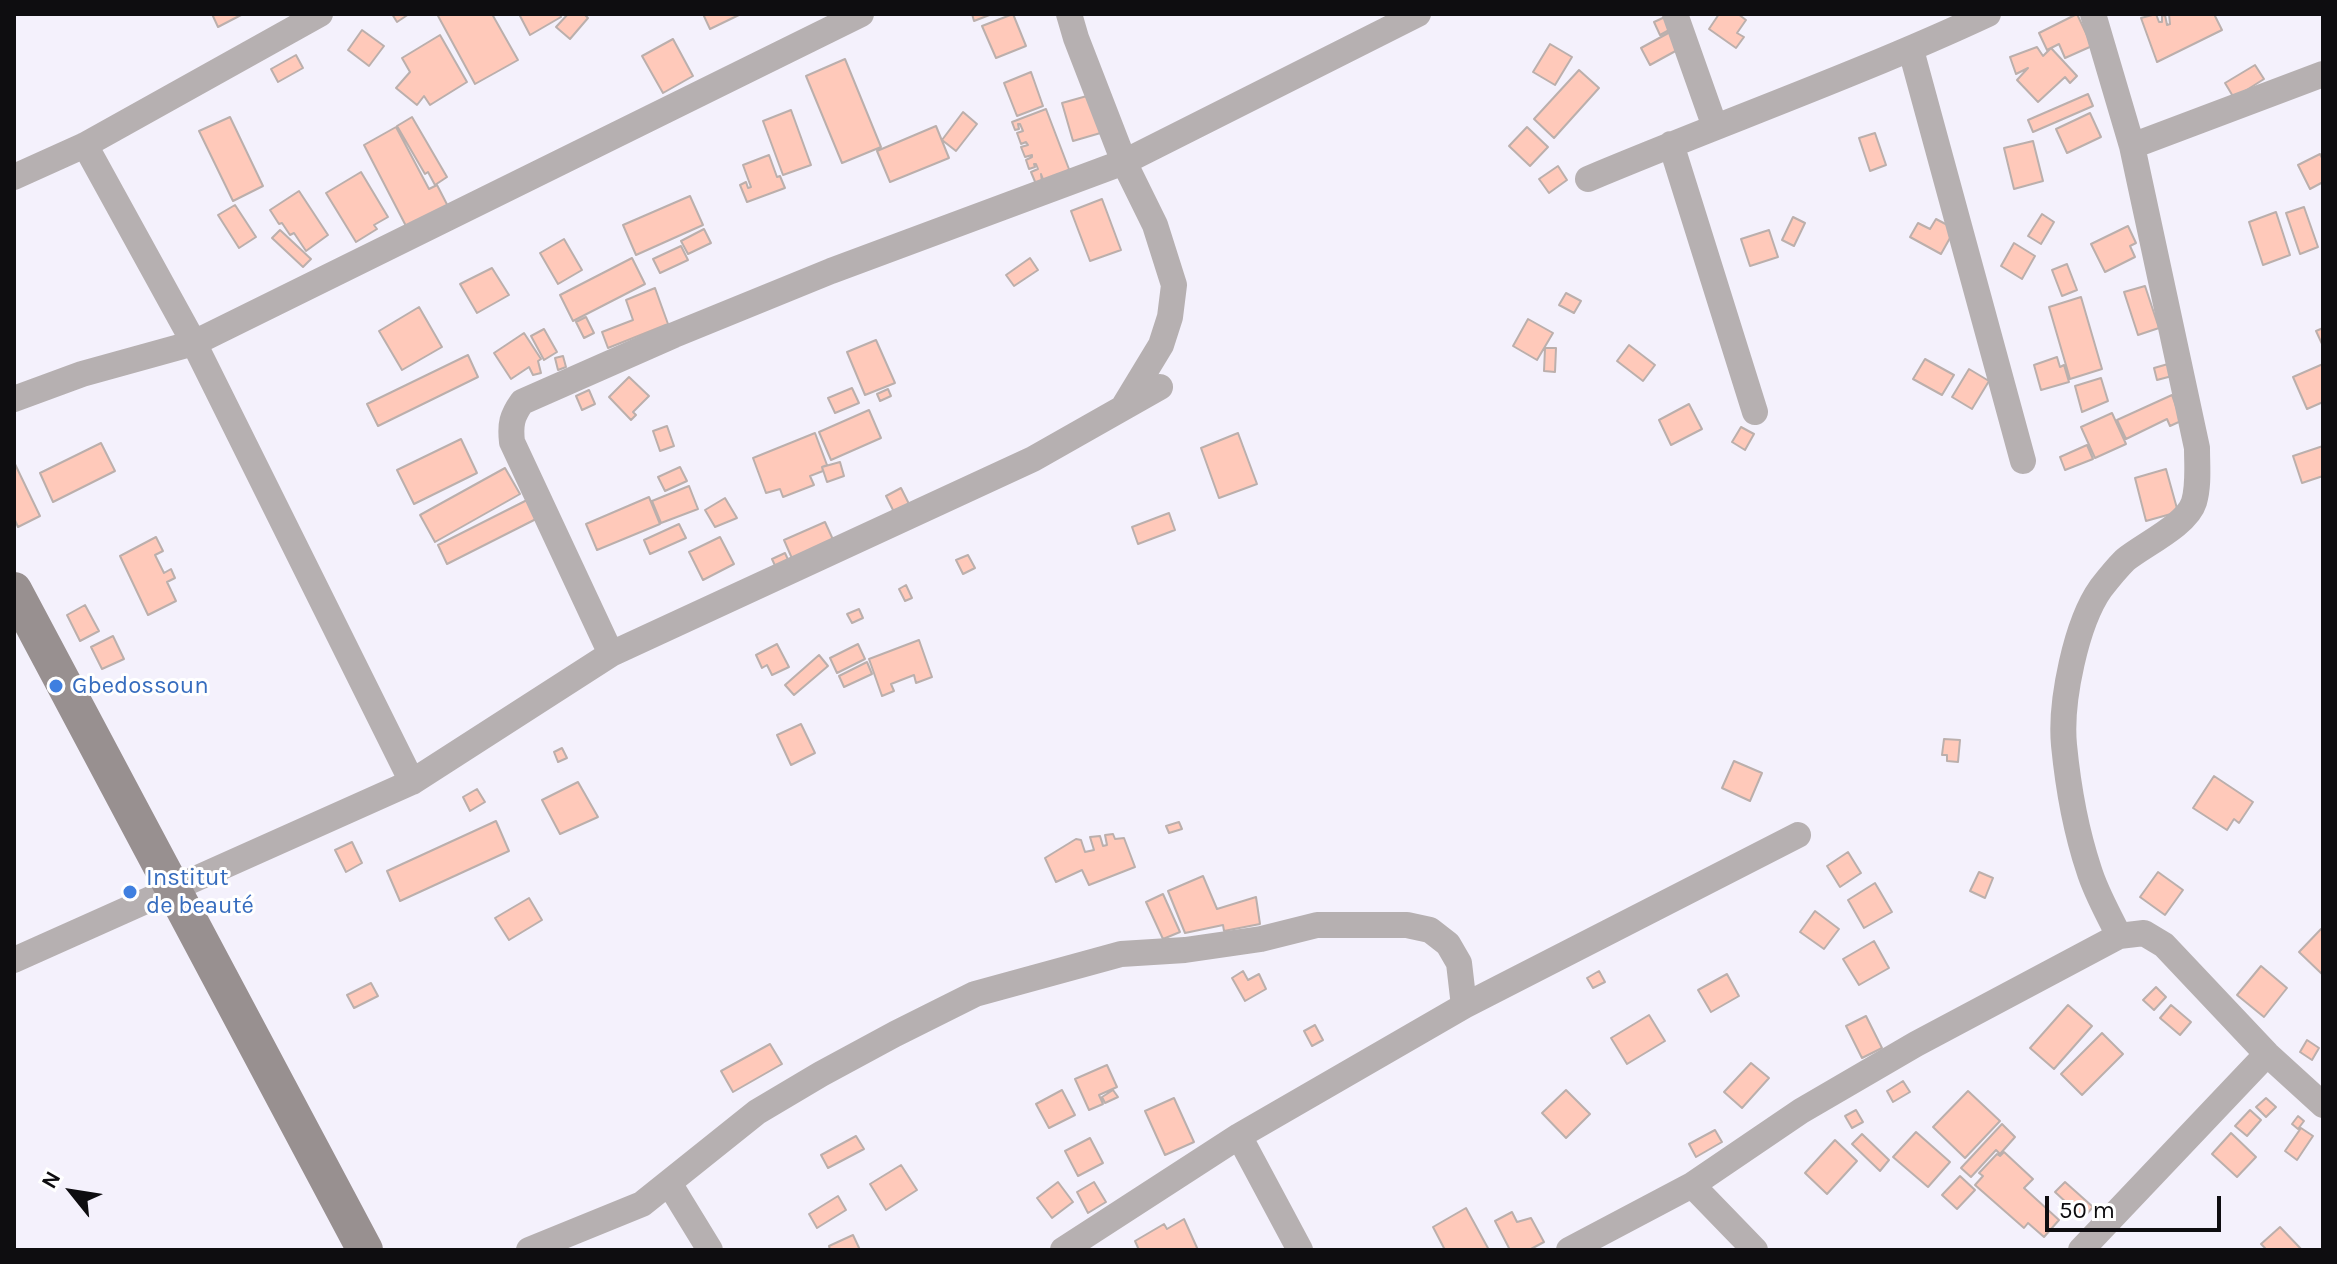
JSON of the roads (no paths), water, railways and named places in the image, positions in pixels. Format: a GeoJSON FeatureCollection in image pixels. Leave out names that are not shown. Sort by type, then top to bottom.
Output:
{"type":"FeatureCollection","features":[{"type":"Feature","properties":{"kind":"street"},"geometry":{"type":"LineString","coordinates":[[14,177],[85,145],[320,14]]}},
{"type":"Feature","properties":{"kind":"street"},"geometry":{"type":"LineString","coordinates":[[14,399],[82,374],[194,343],[861,14]]}},
{"type":"Feature","properties":{"kind":"street"},"geometry":{"type":"LineString","coordinates":[[1069,14],[1124,162],[1155,225],[1174,285],[1170,317],[1161,345],[1124,406]]}},
{"type":"Feature","properties":{"kind":"street"},"geometry":{"type":"LineString","coordinates":[[611,654],[512,442],[510,425],[522,402],[831,271],[1124,162],[1418,14]]}},
{"type":"Feature","properties":{"kind":"street"},"geometry":{"type":"LineString","coordinates":[[1675,14],[1715,127]]}},
{"type":"Feature","properties":{"kind":"street"},"geometry":{"type":"LineString","coordinates":[[1588,179],[1911,50],[1988,14]]}},
{"type":"Feature","properties":{"kind":"street"},"geometry":{"type":"LineString","coordinates":[[2093,14],[2132,146],[2197,448],[2194,502],[2185,516],[2124,561],[2100,589],[2086,616],[2075,649],[2066,703],[2064,743],[2078,831],[2089,873],[2119,936]]}},
{"type":"Feature","properties":{"kind":"street"},"geometry":{"type":"LineString","coordinates":[[1911,50],[2023,461]]}},
{"type":"Feature","properties":{"kind":"street"},"geometry":{"type":"LineString","coordinates":[[2132,146],[2323,74]]}},
{"type":"Feature","properties":{"kind":"street"},"geometry":{"type":"LineString","coordinates":[[1671,144],[1755,412]]}},
{"type":"Feature","properties":{"kind":"street"},"geometry":{"type":"LineString","coordinates":[[85,145],[194,343],[412,782]]}},
{"type":"Feature","properties":{"kind":"street"},"geometry":{"type":"LineString","coordinates":[[14,960],[412,782],[611,654],[1033,459],[1160,387]]}},
{"type":"Feature","properties":{"kind":"street"},"geometry":{"type":"LineString","coordinates":[[14,590],[365,1250]]}},
{"type":"Feature","properties":{"kind":"street"},"geometry":{"type":"LineString","coordinates":[[1063,1250],[1239,1136],[1464,1006],[1798,835]]}},
{"type":"Feature","properties":{"kind":"street"},"geometry":{"type":"LineString","coordinates":[[529,1250],[642,1204],[757,1112],[821,1074],[975,994],[1121,954],[1230,944],[1317,925],[1407,925],[1430,930],[1448,944],[1459,963],[1464,1006]]}},
{"type":"Feature","properties":{"kind":"street"},"geometry":{"type":"LineString","coordinates":[[1569,1250],[1692,1185],[1801,1111],[1891,1059],[2119,936],[2144,933],[2164,945],[2267,1054],[2323,1105]]}},
{"type":"Feature","properties":{"kind":"street"},"geometry":{"type":"LineString","coordinates":[[2081,1250],[2267,1054]]}},
{"type":"Feature","properties":{"kind":"street"},"geometry":{"type":"LineString","coordinates":[[1239,1136],[1300,1250]]}},
{"type":"Feature","properties":{"kind":"street"},"geometry":{"type":"LineString","coordinates":[[669,1183],[710,1250]]}},
{"type":"Feature","properties":{"kind":"street"},"geometry":{"type":"LineString","coordinates":[[1692,1185],[1755,1250]]}},
{"type":"Feature","properties":{"kind":"place","name":"Gbedossoun"},"geometry":{"type":"Point","coordinates":[56,686]}},
{"type":"Feature","properties":{"kind":"place","name":"Institut de beauté"},"geometry":{"type":"Point","coordinates":[130,892]}}]}
